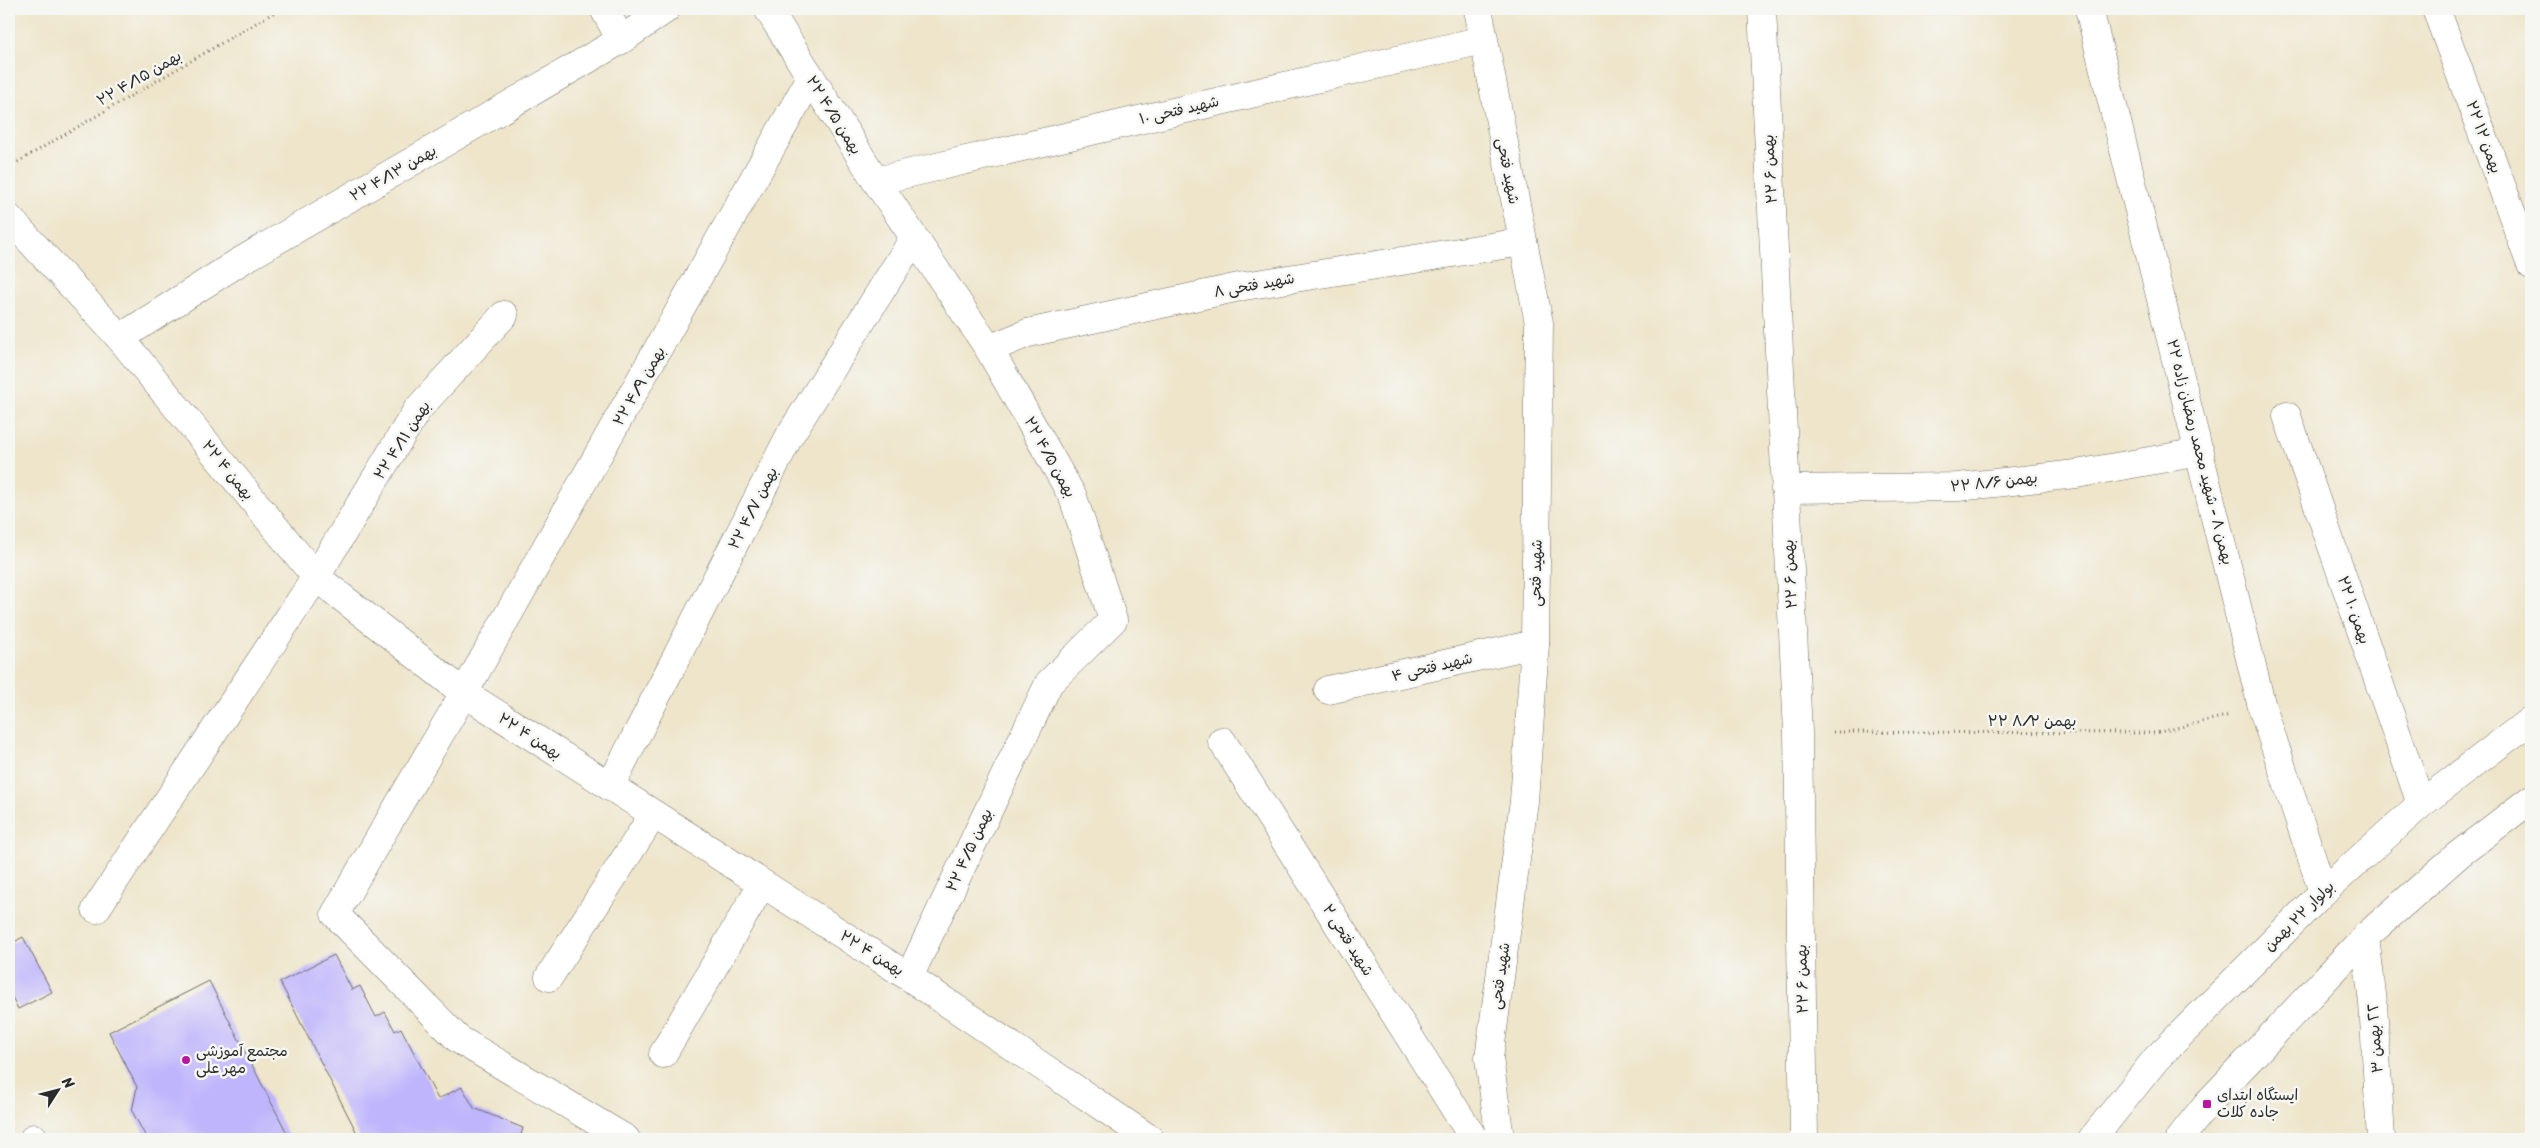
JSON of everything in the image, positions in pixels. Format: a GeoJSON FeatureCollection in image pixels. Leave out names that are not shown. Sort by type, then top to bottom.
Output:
{"type":"FeatureCollection","features":[{"type":"Feature","properties":{"kind":"street"},"geometry":{"type":"LineString","coordinates":[[604,9],[622,40]]}},
{"type":"Feature","properties":{"kind":"street","name":"۲۲ بهمن ۴/۱۳"},"geometry":{"type":"LineString","coordinates":[[120,338],[239,262],[622,40],[666,9]]}},
{"type":"Feature","properties":{"kind":"street","name":"شهید فتحی"},"geometry":{"type":"LineString","coordinates":[[1478,9],[1482,40],[1538,323],[1535,644],[1524,801],[1489,1058],[1500,1139]]}},
{"type":"Feature","properties":{"kind":"street","name":"۲۲ بهمن ۶"},"geometry":{"type":"LineString","coordinates":[[1762,9],[1798,732],[1804,1139]]}},
{"type":"Feature","properties":{"kind":"street","name":"۲۲ بهمن ۸ - شهید محمد رمضان زاده"},"geometry":{"type":"LineString","coordinates":[[2089,9],[2262,707],[2323,892]]}},
{"type":"Feature","properties":{"kind":"street","name":"۲۲ بهمن ۱۲"},"geometry":{"type":"LineString","coordinates":[[2436,9],[2531,265]]}},
{"type":"Feature","properties":{"kind":"street","name":"۲۲ بهمن ۴/۵"},"geometry":{"type":"LineString","coordinates":[[778,10],[811,78],[876,181],[989,348],[1073,497],[1113,620],[1049,683],[909,977]]}},
{"type":"Feature","properties":{"kind":"street","name":"شهید فتحی ۱۰"},"geometry":{"type":"LineString","coordinates":[[876,181],[1482,40]]}},
{"type":"Feature","properties":{"kind":"street","name":"۲۲ بهمن ۴/۹"},"geometry":{"type":"LineString","coordinates":[[626,1139],[458,1039],[335,914],[464,693],[811,78]]}},
{"type":"Feature","properties":{"kind":"street","name":"۲۲ بهمن ۴"},"geometry":{"type":"LineString","coordinates":[[9,218],[120,338],[316,577],[464,693],[610,788],[909,977],[1150,1139]]}},
{"type":"Feature","properties":{"kind":"street","name":"۲۲ بهمن ۴/۷"},"geometry":{"type":"LineString","coordinates":[[610,788],[790,435],[914,238]]}},
{"type":"Feature","properties":{"kind":"street","name":"شهید فتحی ۸"},"geometry":{"type":"LineString","coordinates":[[989,348],[1028,333],[1244,286],[1522,242]]}},
{"type":"Feature","properties":{"kind":"street","name":"۲۲ بهمن ۴/۱۱"},"geometry":{"type":"LineString","coordinates":[[96,909],[316,577],[417,410],[504,315]]}},
{"type":"Feature","properties":{"kind":"street","name":"۲۲ بهمن ۱۰"},"geometry":{"type":"LineString","coordinates":[[2287,416],[2421,804]]}},
{"type":"Feature","properties":{"kind":"street","name":"۲۲ بهمن ۸/۶"},"geometry":{"type":"LineString","coordinates":[[1785,488],[1958,487],[2076,474],[2200,452]]}},
{"type":"Feature","properties":{"kind":"street","name":"شهید فتحی ۴"},"geometry":{"type":"LineString","coordinates":[[1328,690],[1535,644]]}},
{"type":"Feature","properties":{"kind":"street","name":"بولوار ۲۲ بهمن"},"geometry":{"type":"LineString","coordinates":[[2092,1139],[2156,1059],[2323,892],[2421,804],[2531,720]]}},
{"type":"Feature","properties":{"kind":"street","name":"شهید فتحی ۲"},"geometry":{"type":"LineString","coordinates":[[1222,741],[1474,1139]]}},
{"type":"Feature","properties":{"kind":"street"},"geometry":{"type":"LineString","coordinates":[[2179,1139],[2208,1104],[2365,938],[2458,855],[2531,799]]}},
{"type":"Feature","properties":{"kind":"street"},"geometry":{"type":"LineString","coordinates":[[549,977],[653,815]]}},
{"type":"Feature","properties":{"kind":"street"},"geometry":{"type":"LineString","coordinates":[[663,1054],[762,884]]}},
{"type":"Feature","properties":{"kind":"street","name":"٢٢ بهمن ۳"},"geometry":{"type":"LineString","coordinates":[[2365,938],[2373,1003],[2381,1139]]}},
{"type":"Feature","properties":{"kind":"path","name":"۲۲ بهمن ۴/۱۵"},"geometry":{"type":"LineString","coordinates":[[9,167],[280,9]]}},
{"type":"Feature","properties":{"kind":"path","name":"۲۲ بهمن ۸/۲"},"geometry":{"type":"LineString","coordinates":[[1798,732],[2156,733],[2262,707]]}},
{"type":"Feature","properties":{"kind":"building"},"geometry":{"type":"Polygon","coordinates":[[[23,937],[52,992],[18,1009],[9,991],[9,945],[23,937]]]}},
{"type":"Feature","properties":{"kind":"building"},"geometry":{"type":"Polygon","coordinates":[[[334,955],[352,990],[360,986],[376,1017],[385,1012],[395,1031],[401,1028],[438,1099],[462,1087],[474,1108],[523,1128],[521,1135],[532,1139],[360,1139],[280,982],[334,955]]]}},
{"type":"Feature","properties":{"kind":"building","name":"مجتمع آموزشی مهر علی"},"geometry":{"type":"Polygon","coordinates":[[[209,981],[290,1139],[147,1139],[132,1111],[137,1087],[109,1032],[209,981]]]}},
{"type":"Feature","properties":{"kind":"place","name":"مجتمع آموزشی مهر علی"},"geometry":{"type":"Point","coordinates":[186,1060]}},
{"type":"Feature","properties":{"kind":"place","name":"ایستگاه ابتدای جاده کلات"},"geometry":{"type":"Point","coordinates":[2207,1104]}}]}
